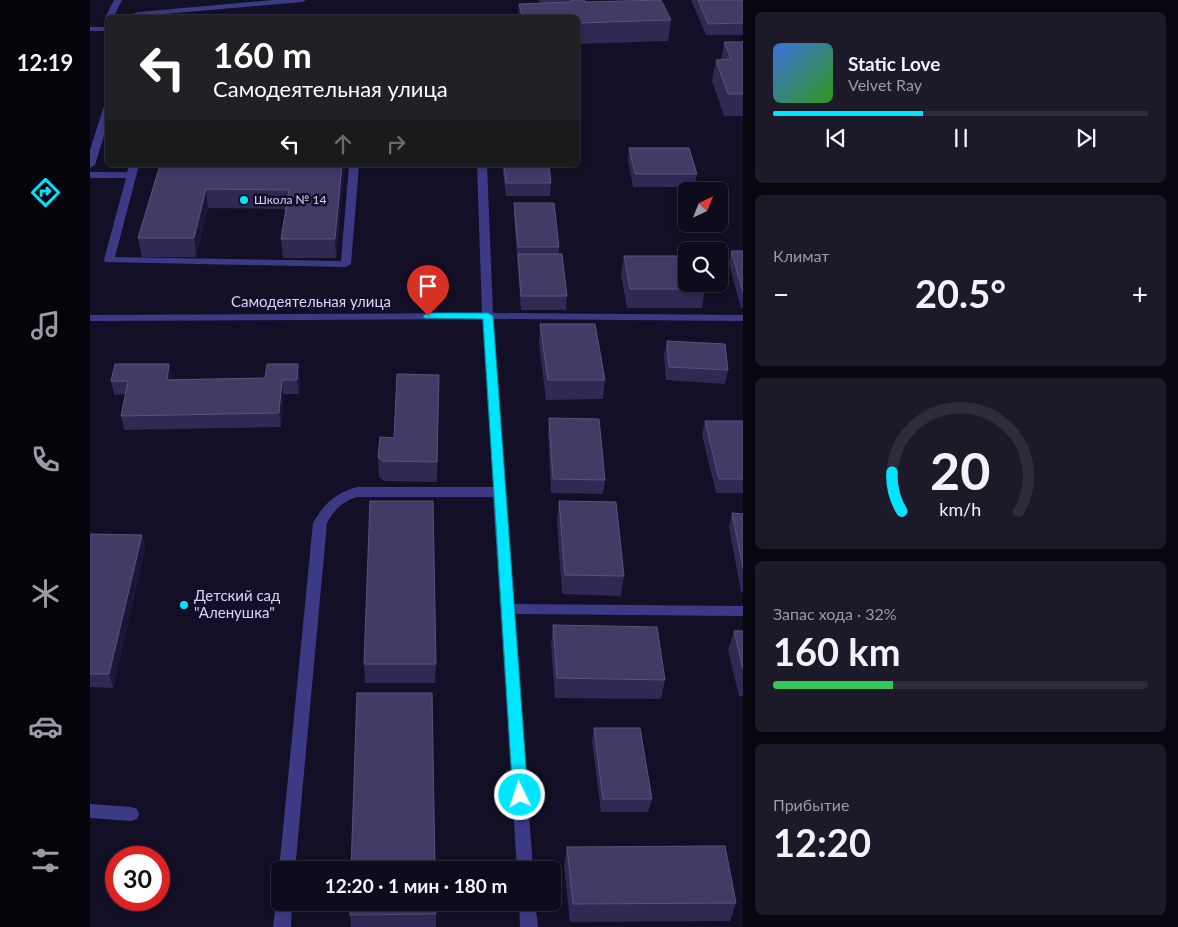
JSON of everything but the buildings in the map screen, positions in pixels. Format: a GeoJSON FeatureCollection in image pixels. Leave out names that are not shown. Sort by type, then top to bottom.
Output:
{"type":"FeatureCollection","features":[{"type":"Feature","properties":{"kind":"street"},"geometry":{"type":"LineString","coordinates":[[111,15],[118,0]]}},
{"type":"Feature","properties":{"kind":"street"},"geometry":{"type":"LineString","coordinates":[[135,15],[302,0]]}},
{"type":"Feature","properties":{"kind":"street"},"geometry":{"type":"LineString","coordinates":[[90,29],[105,29]]}},
{"type":"Feature","properties":{"kind":"street"},"geometry":{"type":"LineString","coordinates":[[90,165],[105,116]]}},
{"type":"Feature","properties":{"kind":"street"},"geometry":{"type":"LineString","coordinates":[[90,174],[132,170],[109,260],[346,264],[354,167]]}},
{"type":"Feature","properties":{"kind":"street"},"geometry":{"type":"LineString","coordinates":[[482,167],[488,316],[524,861]]}},
{"type":"Feature","properties":{"kind":"street","name":"Самодеятельная улица"},"geometry":{"type":"LineString","coordinates":[[90,318],[488,316],[743,318]]}},
{"type":"Feature","properties":{"kind":"street"},"geometry":{"type":"LineString","coordinates":[[288,861],[320,523],[327,509],[344,495],[357,492],[501,492]]}},
{"type":"Feature","properties":{"kind":"street"},"geometry":{"type":"LineString","coordinates":[[508,609],[743,611]]}},
{"type":"Feature","properties":{"kind":"street"},"geometry":{"type":"LineString","coordinates":[[90,811],[131,814]]}},
{"type":"Feature","properties":{"kind":"street"},"geometry":{"type":"LineString","coordinates":[[282,927],[283,911]]}},
{"type":"Feature","properties":{"kind":"street"},"geometry":{"type":"LineString","coordinates":[[528,911],[529,927]]}},
{"type":"Feature","properties":{"kind":"place","name":"Школа № 14"},"geometry":{"type":"Point","coordinates":[244,200]}},
{"type":"Feature","properties":{"kind":"place","name":"Детский сад \"Аленушка\""},"geometry":{"type":"Point","coordinates":[184,605]}},
{"type":"Feature","properties":{"kind":"route"},"geometry":{"type":"LineString","coordinates":[[428,316],[488,316],[520,795]]}}]}
